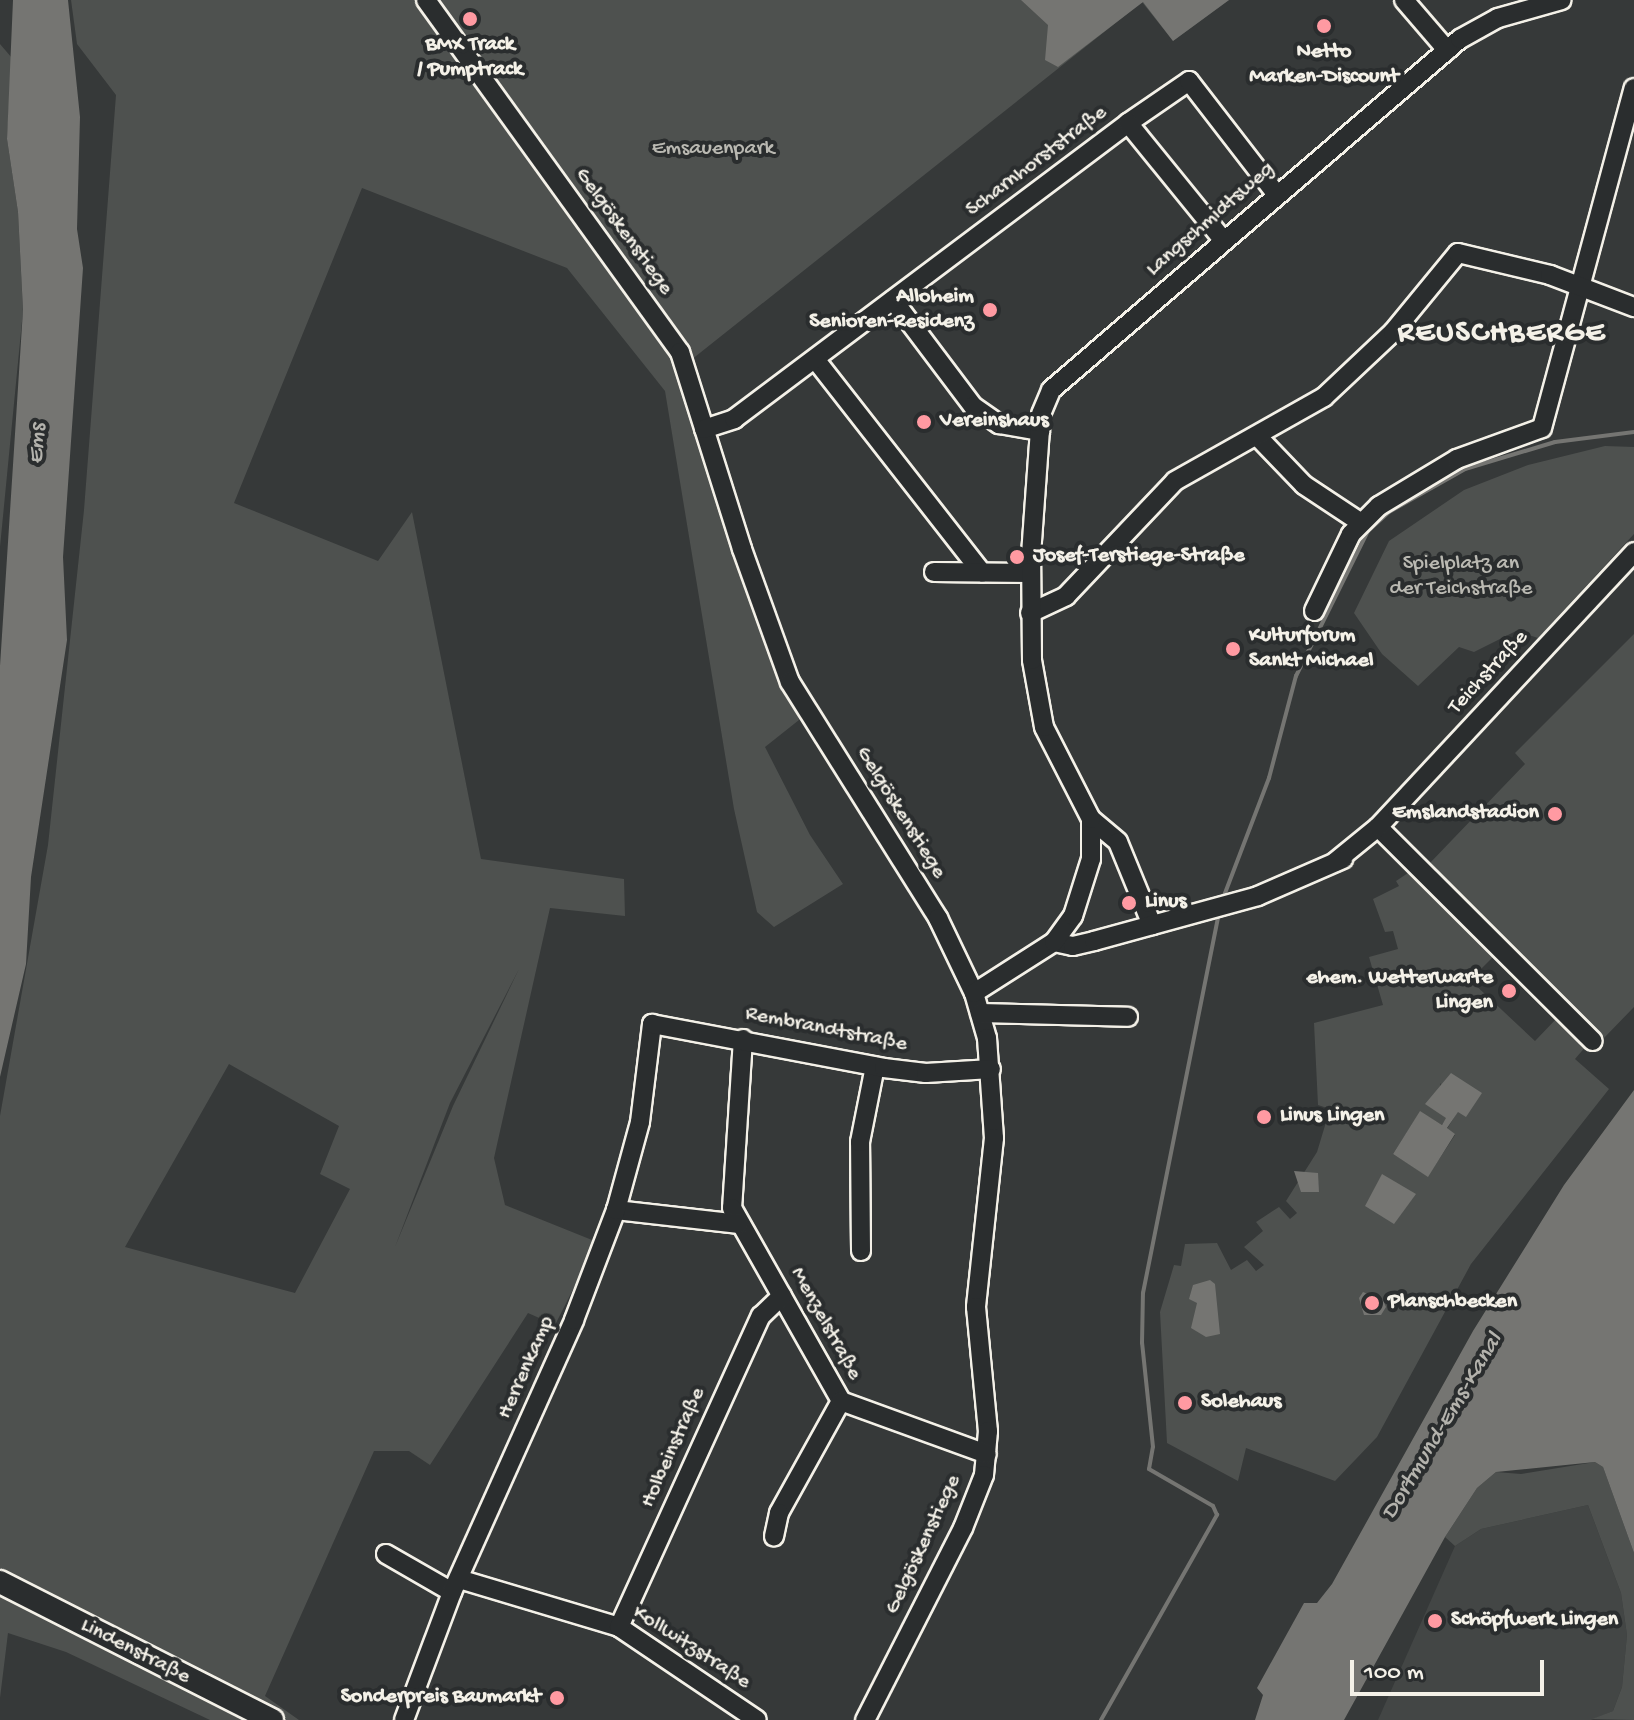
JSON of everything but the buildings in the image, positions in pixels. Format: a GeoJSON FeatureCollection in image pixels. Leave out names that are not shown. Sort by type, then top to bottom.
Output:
{"type":"FeatureCollection","features":[{"type":"Feature","properties":{"kind":"main road","name":"Lindenstraße"},"geometry":{"type":"LineString","coordinates":[[0,1582],[272,1720]]}},
{"type":"Feature","properties":{"kind":"street","name":"Gelgöskenstiege"},"geometry":{"type":"LineString","coordinates":[[426,0],[680,352],[790,682],[938,918],[974,993],[980,1013],[991,1069],[994,1138],[976,1307],[987,1454],[963,1528],[865,1720]]}},
{"type":"Feature","properties":{"kind":"street"},"geometry":{"type":"LineString","coordinates":[[1404,0],[1447,50]]}},
{"type":"Feature","properties":{"kind":"street","name":"Langschmidtsweg"},"geometry":{"type":"LineString","coordinates":[[1152,925],[1118,842],[1091,819],[1044,727],[1030,613],[1030,573],[1040,431],[1051,390],[1447,50],[1480,25],[1562,0]]}},
{"type":"Feature","properties":{"kind":"street"},"geometry":{"type":"LineString","coordinates":[[1128,123],[1189,81],[1277,195]]}},
{"type":"Feature","properties":{"kind":"street"},"geometry":{"type":"LineString","coordinates":[[1314,611],[1360,522],[1457,459],[1542,428],[1634,88]]}},
{"type":"Feature","properties":{"kind":"street","name":"Scharnhorststraße"},"geometry":{"type":"LineString","coordinates":[[704,429],[734,419],[1128,123],[1224,241]]}},
{"type":"Feature","properties":{"kind":"street"},"geometry":{"type":"LineString","coordinates":[[1030,613],[1066,596],[1175,481],[1258,437],[1324,397],[1402,323],[1458,253],[1580,286],[1634,307]]}},
{"type":"Feature","properties":{"kind":"street"},"geometry":{"type":"LineString","coordinates":[[893,300],[973,406],[999,424],[1040,431]]}},
{"type":"Feature","properties":{"kind":"street"},"geometry":{"type":"LineString","coordinates":[[815,359],[982,573]]}},
{"type":"Feature","properties":{"kind":"street"},"geometry":{"type":"LineString","coordinates":[[1258,437],[1304,485],[1360,522]]}},
{"type":"Feature","properties":{"kind":"street","name":"Teichstraße"},"geometry":{"type":"LineString","coordinates":[[1054,942],[1073,946],[1221,906],[1299,882],[1335,862],[1378,827],[1634,552]]}},
{"type":"Feature","properties":{"kind":"street"},"geometry":{"type":"LineString","coordinates":[[934,572],[1030,573]]}},
{"type":"Feature","properties":{"kind":"street"},"geometry":{"type":"LineString","coordinates":[[974,993],[1054,942],[1073,916],[1086,883],[1091,819]]}},
{"type":"Feature","properties":{"kind":"street"},"geometry":{"type":"LineString","coordinates":[[1378,827],[1593,1041]]}},
{"type":"Feature","properties":{"kind":"street"},"geometry":{"type":"LineString","coordinates":[[980,1013],[1128,1017]]}},
{"type":"Feature","properties":{"kind":"street","name":"Rembrandtstraße"},"geometry":{"type":"LineString","coordinates":[[652,1024],[926,1073],[991,1069]]}},
{"type":"Feature","properties":{"kind":"street","name":"Herrenkamp"},"geometry":{"type":"LineString","coordinates":[[404,1720],[456,1585],[574,1320],[616,1210],[640,1122],[652,1024]]}},
{"type":"Feature","properties":{"kind":"street","name":"Menzelstraße"},"geometry":{"type":"LineString","coordinates":[[743,1039],[732,1208],[841,1401],[779,1513],[774,1536]]}},
{"type":"Feature","properties":{"kind":"street"},"geometry":{"type":"LineString","coordinates":[[861,1251],[860,1142],[875,1066]]}},
{"type":"Feature","properties":{"kind":"street"},"geometry":{"type":"LineString","coordinates":[[616,1210],[739,1224]]}},
{"type":"Feature","properties":{"kind":"street","name":"Holbeinstraße"},"geometry":{"type":"LineString","coordinates":[[619,1627],[761,1316],[782,1296]]}},
{"type":"Feature","properties":{"kind":"street"},"geometry":{"type":"LineString","coordinates":[[841,1401],[987,1454]]}},
{"type":"Feature","properties":{"kind":"street","name":"Kollwitzstraße"},"geometry":{"type":"LineString","coordinates":[[386,1554],[456,1585],[619,1627],[757,1720]]}},
{"type":"Feature","properties":{"kind":"shaded area"},"geometry":{"type":"Polygon","coordinates":[[[1588,1505],[1621,1593],[1627,1635],[1622,1687],[1613,1711],[1591,1720],[1378,1720],[1455,1546],[1481,1529],[1588,1505]]]}},
{"type":"Feature","properties":{"kind":"green space","name":"Emsauenpark"},"geometry":{"type":"Polygon","coordinates":[[[71,0],[1229,0],[1173,41],[1142,2],[686,364],[733,556],[740,550],[799,720],[765,747],[810,835],[843,884],[774,927],[757,912],[734,809],[665,391],[567,268],[362,188],[234,503],[378,561],[412,512],[481,859],[624,879],[625,916],[550,908],[494,1158],[505,1205],[597,1242],[555,1325],[528,1313],[430,1465],[409,1451],[374,1451],[265,1696],[299,1720],[210,1720],[66,1652],[8,1633],[0,1698],[0,1116],[48,845],[84,510],[116,95],[77,44],[71,0]],[[519,969],[450,1103],[395,1247],[453,1106],[519,969]],[[229,1064],[125,1247],[295,1293],[350,1189],[320,1174],[339,1126],[229,1064]]]}},
{"type":"Feature","properties":{"kind":"green space"},"geometry":{"type":"Polygon","coordinates":[[[0,44],[12,58],[7,139],[18,212],[23,311],[0,547],[0,44]]]}},
{"type":"Feature","properties":{"kind":"green space","name":"Spielplatz an der Teichstraße"},"geometry":{"type":"Polygon","coordinates":[[[1605,446],[1634,447],[1634,534],[1538,638],[1516,631],[1474,652],[1459,647],[1418,686],[1382,654],[1354,613],[1389,541],[1464,490],[1528,465],[1605,446]]]}},
{"type":"Feature","properties":{"kind":"green space","name":"Emslandstadion"},"geometry":{"type":"Polygon","coordinates":[[[1634,634],[1634,1007],[1604,1038],[1428,865],[1525,764],[1515,753],[1634,634]]]}},
{"type":"Feature","properties":{"kind":"green space"},"geometry":{"type":"Polygon","coordinates":[[[1408,873],[1494,956],[1470,980],[1535,1041],[1557,1018],[1587,1045],[1575,1059],[1609,1089],[1471,1264],[1377,1437],[1335,1481],[1246,1448],[1238,1481],[1167,1443],[1160,1312],[1174,1265],[1181,1266],[1185,1244],[1217,1243],[1231,1270],[1247,1260],[1256,1271],[1264,1265],[1244,1247],[1263,1231],[1256,1222],[1279,1207],[1290,1219],[1297,1213],[1286,1201],[1317,1152],[1330,1109],[1318,1105],[1314,1023],[1383,1005],[1369,957],[1398,949],[1393,931],[1385,932],[1373,899],[1399,886],[1396,881],[1408,873]],[[1440,1083],[1447,1118],[1442,1125],[1420,1112],[1393,1154],[1428,1176],[1455,1135],[1447,1129],[1458,1111],[1466,1116],[1440,1083]]]}},
{"type":"Feature","properties":{"kind":"green space"},"geometry":{"type":"Polygon","coordinates":[[[1595,1462],[1603,1467],[1634,1553],[1634,1720],[1592,1719],[1613,1711],[1622,1687],[1627,1635],[1621,1593],[1588,1505],[1481,1529],[1455,1546],[1445,1537],[1477,1488],[1496,1472],[1521,1474],[1595,1462]]]}},
{"type":"Feature","properties":{"kind":"water","name":"Ems"},"geometry":{"type":"Polygon","coordinates":[[[13,0],[68,0],[80,117],[77,229],[83,268],[63,557],[67,640],[31,877],[26,964],[0,1077],[0,666],[23,310],[18,212],[7,139],[13,0]]]}},
{"type":"Feature","properties":{"kind":"water"},"geometry":{"type":"Polygon","coordinates":[[[1021,0],[1229,0],[1173,41],[1143,2],[1058,67],[1045,60],[1048,25],[1021,0]]]}},
{"type":"Feature","properties":{"kind":"water"},"geometry":{"type":"Polygon","coordinates":[[[1451,1073],[1482,1093],[1466,1117],[1458,1112],[1447,1128],[1455,1134],[1428,1177],[1393,1154],[1420,1111],[1442,1125],[1446,1118],[1425,1104],[1451,1073]]]}},
{"type":"Feature","properties":{"kind":"water","name":"Dortmund-Ems-Kanal"},"geometry":{"type":"Polygon","coordinates":[[[1634,1090],[1634,1553],[1603,1467],[1595,1462],[1496,1472],[1477,1488],[1445,1537],[1344,1720],[1255,1720],[1263,1695],[1257,1688],[1304,1603],[1317,1603],[1332,1584],[1473,1331],[1564,1185],[1634,1090]]]}},
{"type":"Feature","properties":{"kind":"water"},"geometry":{"type":"Polygon","coordinates":[[[1294,1171],[1318,1173],[1319,1192],[1301,1192],[1294,1171]]]}},
{"type":"Feature","properties":{"kind":"water"},"geometry":{"type":"Polygon","coordinates":[[[1382,1174],[1416,1194],[1394,1224],[1365,1206],[1382,1174]]]}},
{"type":"Feature","properties":{"kind":"water"},"geometry":{"type":"Polygon","coordinates":[[[1210,1280],[1215,1284],[1220,1334],[1206,1337],[1191,1328],[1197,1303],[1189,1299],[1193,1285],[1210,1280]]]}},
{"type":"Feature","properties":{"kind":"water","name":"Planschbecken"},"geometry":{"type":"Polygon","coordinates":[[[1363,1292],[1383,1300],[1386,1307],[1381,1315],[1364,1315],[1359,1298],[1363,1292]]]}},
{"type":"Feature","properties":{"kind":"waterway"},"geometry":{"type":"LineString","coordinates":[[1222,901],[1269,778],[1296,676],[1368,531],[1389,512],[1465,469],[1555,442],[1634,432]]}},
{"type":"Feature","properties":{"kind":"waterway"},"geometry":{"type":"LineString","coordinates":[[1101,1720],[1217,1515],[1213,1506],[1149,1469],[1153,1447],[1142,1343],[1143,1293],[1219,914]]}},
{"type":"Feature","properties":{"kind":"place","name":"BMX Track / Pumptrack"},"geometry":{"type":"Point","coordinates":[470,19]}},
{"type":"Feature","properties":{"kind":"place","name":"Netto Marken-Discount"},"geometry":{"type":"Point","coordinates":[1324,26]}},
{"type":"Feature","properties":{"kind":"place","name":"Alloheim Senioren-Residenz"},"geometry":{"type":"Point","coordinates":[990,310]}},
{"type":"Feature","properties":{"kind":"place","name":"Vereinshaus"},"geometry":{"type":"Point","coordinates":[924,422]}},
{"type":"Feature","properties":{"kind":"place","name":"Josef-Terstiege-Straße"},"geometry":{"type":"Point","coordinates":[1017,557]}},
{"type":"Feature","properties":{"kind":"place","name":"Kulturforum Sankt Michael"},"geometry":{"type":"Point","coordinates":[1233,649]}},
{"type":"Feature","properties":{"kind":"place","name":"Emslandstadion"},"geometry":{"type":"Point","coordinates":[1555,814]}},
{"type":"Feature","properties":{"kind":"place","name":"Linus"},"geometry":{"type":"Point","coordinates":[1129,903]}},
{"type":"Feature","properties":{"kind":"place","name":"ehem. Wetterwarte Lingen"},"geometry":{"type":"Point","coordinates":[1509,991]}},
{"type":"Feature","properties":{"kind":"place","name":"Linus Lingen"},"geometry":{"type":"Point","coordinates":[1264,1117]}},
{"type":"Feature","properties":{"kind":"place","name":"Planschbecken"},"geometry":{"type":"Point","coordinates":[1372,1303]}},
{"type":"Feature","properties":{"kind":"place","name":"Solehaus"},"geometry":{"type":"Point","coordinates":[1185,1403]}},
{"type":"Feature","properties":{"kind":"place","name":"Schöpfwerk Lingen"},"geometry":{"type":"Point","coordinates":[1435,1621]}},
{"type":"Feature","properties":{"kind":"place","name":"Sonderpreis Baumarkt"},"geometry":{"type":"Point","coordinates":[557,1698]}},
{"type":"Feature","properties":{"kind":"district","name":"REUSCHBERGE"},"geometry":{"type":"Point","coordinates":[1502,335]}}]}
